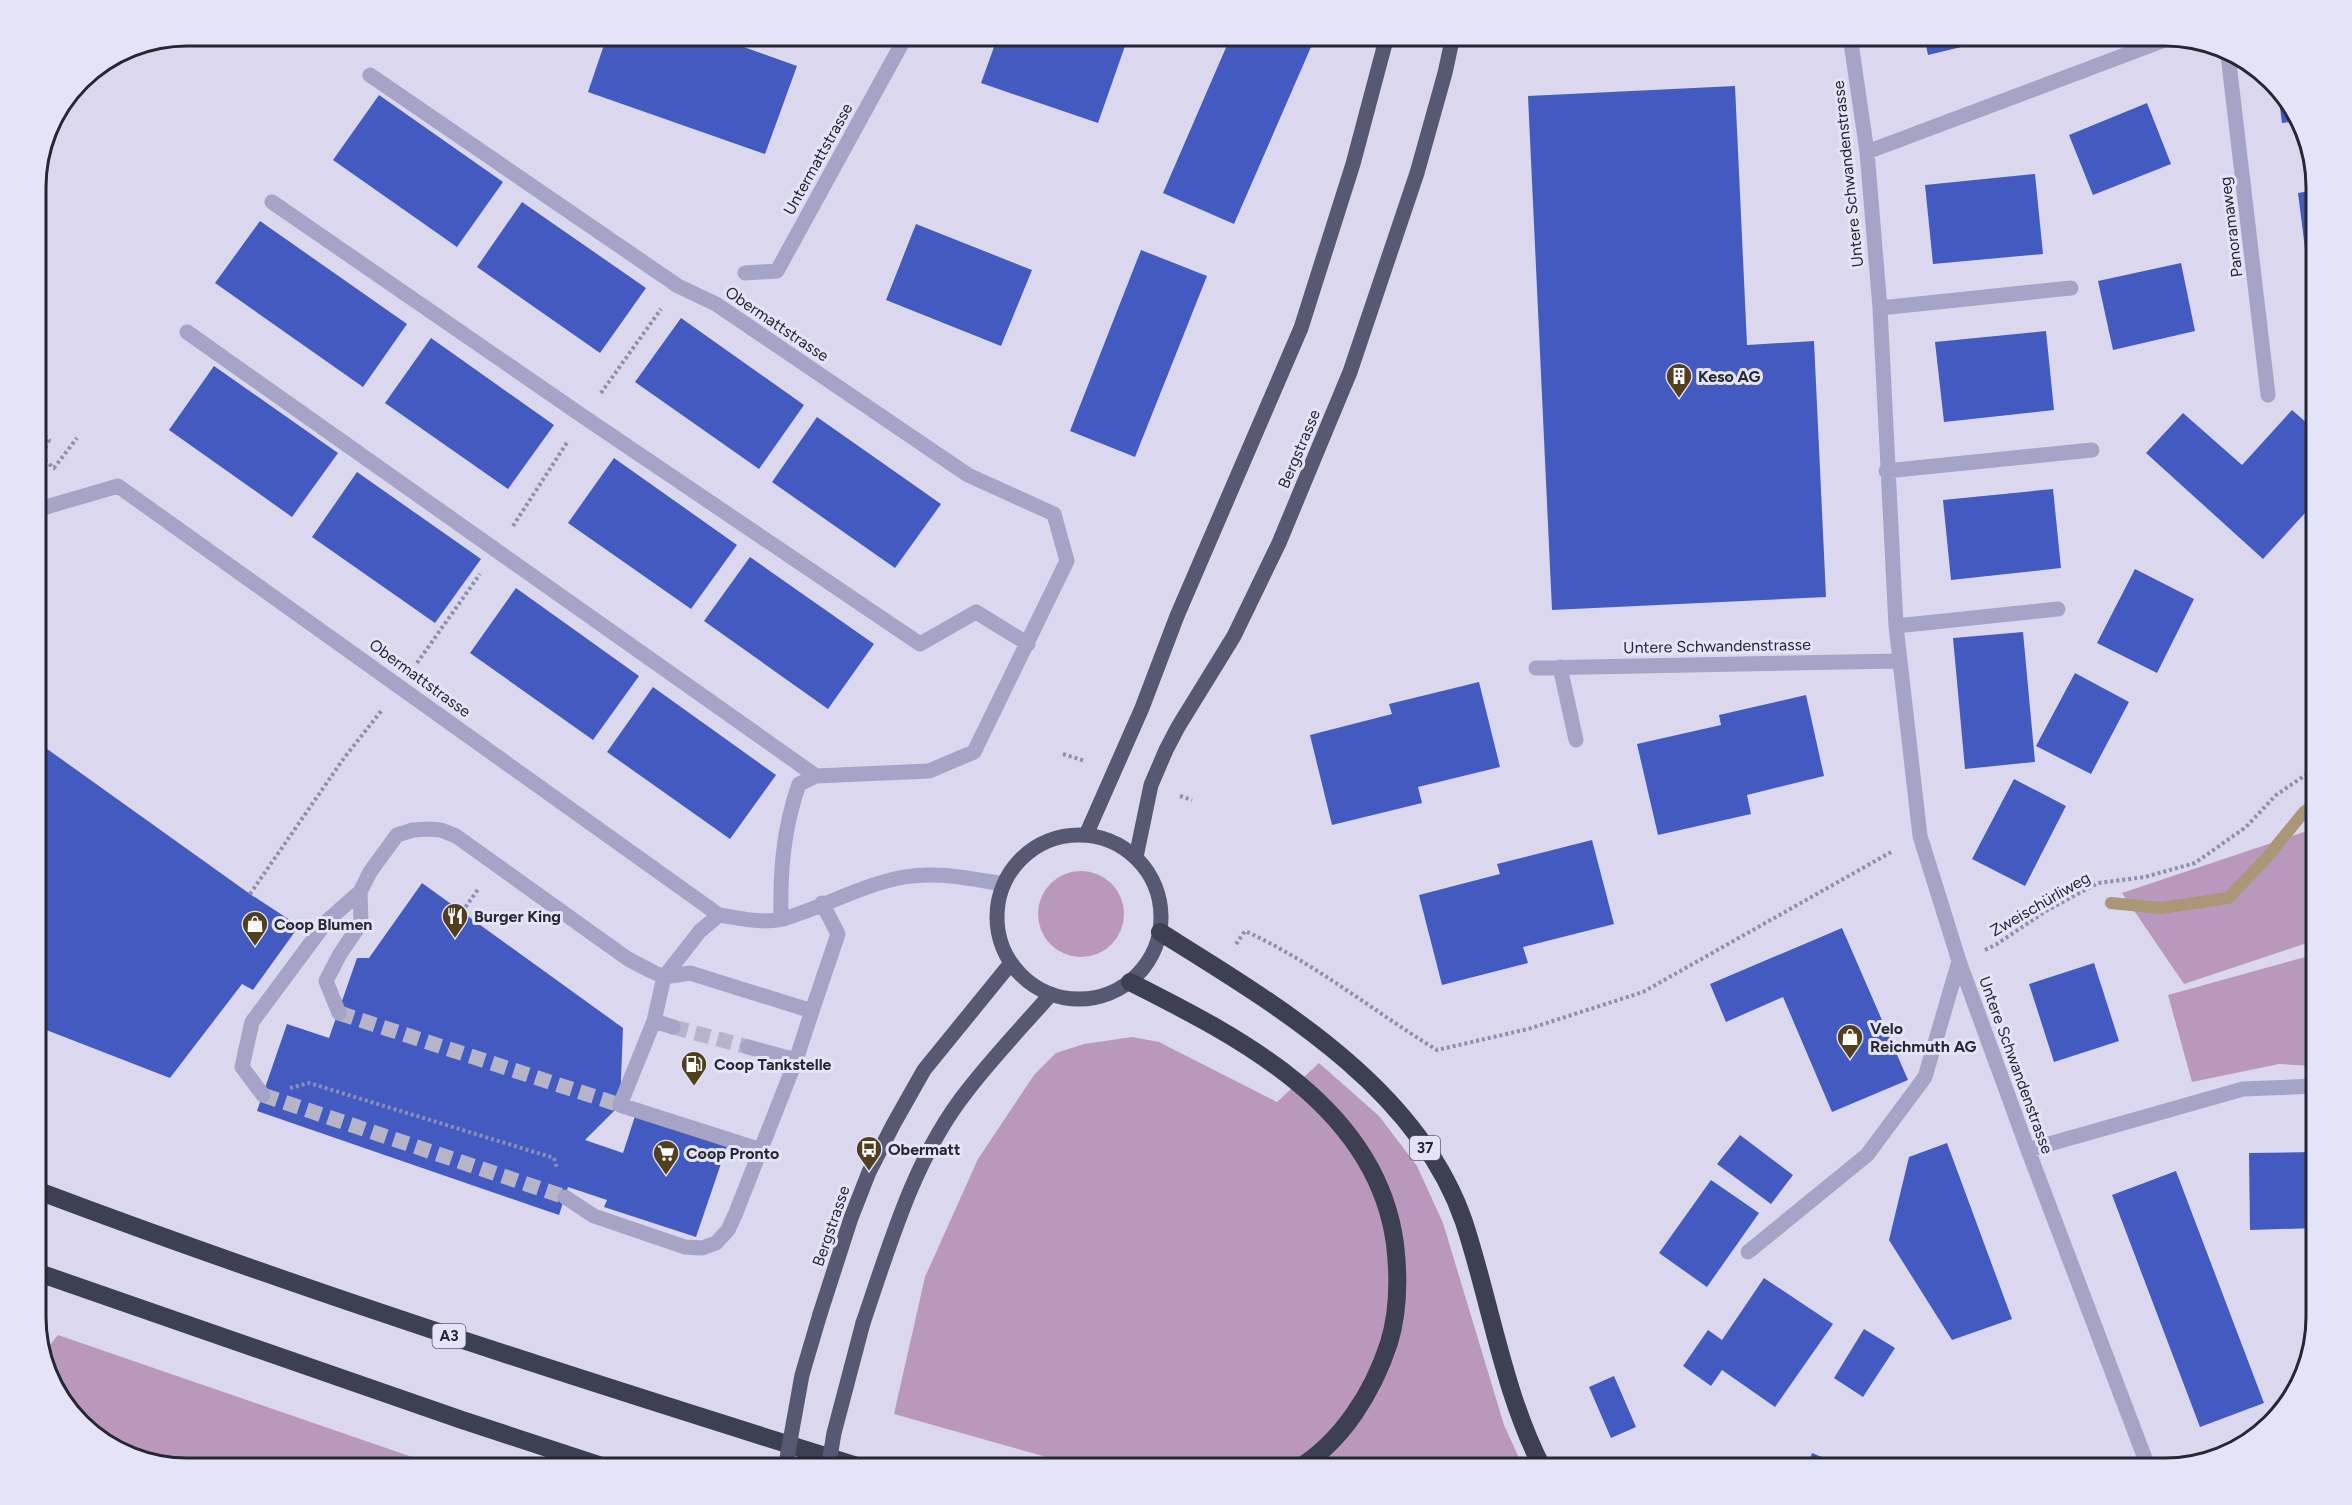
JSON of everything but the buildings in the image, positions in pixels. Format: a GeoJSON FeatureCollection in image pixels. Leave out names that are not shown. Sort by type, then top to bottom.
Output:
{"type":"FeatureCollection","features":[{"type":"Feature","properties":{"kind":"highway","name":"37"},"geometry":{"type":"LineString","coordinates":[[1160,932],[1276,1007],[1340,1056],[1378,1090],[1418,1137],[1449,1189],[1463,1221],[1512,1393],[1538,1458]]}},
{"type":"Feature","properties":{"kind":"highway"},"geometry":{"type":"LineString","coordinates":[[1130,982],[1195,1015],[1288,1074],[1312,1094],[1331,1112],[1358,1148],[1386,1204],[1392,1226],[1399,1281],[1391,1335],[1384,1358],[1365,1398],[1351,1417],[1311,1458]]}},
{"type":"Feature","properties":{"kind":"highway","name":"A3"},"geometry":{"type":"LineString","coordinates":[[47,1194],[325,1294],[832,1458]]}},
{"type":"Feature","properties":{"kind":"highway"},"geometry":{"type":"LineString","coordinates":[[47,1276],[578,1458]]}},
{"type":"Feature","properties":{"kind":"main road"},"geometry":{"type":"LineString","coordinates":[[1086,835],[1142,708],[1177,616],[1301,328],[1353,164],[1384,46]]}},
{"type":"Feature","properties":{"kind":"main road","name":"Bergstrasse"},"geometry":{"type":"LineString","coordinates":[[1136,857],[1151,786],[1166,750],[1239,626],[1279,543],[1350,372],[1417,173],[1451,46]]}},
{"type":"Feature","properties":{"kind":"main road"},"geometry":{"type":"LineString","coordinates":[[1086,835],[1113,842],[1136,857],[1152,879],[1161,905],[1160,932],[1154,951],[1144,968],[1130,982],[1112,992],[1092,998],[1071,998],[1051,994],[1029,981],[1011,963],[999,939],[997,910],[1004,884],[1018,862],[1037,846],[1060,837],[1086,835]]}},
{"type":"Feature","properties":{"kind":"main road","name":"Bergstrasse"},"geometry":{"type":"LineString","coordinates":[[787,1458],[802,1375],[851,1218],[869,1172],[924,1070],[1011,963]]}},
{"type":"Feature","properties":{"kind":"main road"},"geometry":{"type":"LineString","coordinates":[[830,1458],[836,1424],[862,1323],[903,1207],[933,1142],[966,1092],[1051,994]]}},
{"type":"Feature","properties":{"kind":"street","name":"Untermattstrasse"},"geometry":{"type":"LineString","coordinates":[[745,273],[777,271],[901,46]]}},
{"type":"Feature","properties":{"kind":"street","name":"Untere Schwandenstrasse"},"geometry":{"type":"LineString","coordinates":[[1851,46],[1867,152],[1880,308],[1886,471],[1898,661],[1920,836],[1959,961],[2145,1458]]}},
{"type":"Feature","properties":{"kind":"street"},"geometry":{"type":"LineString","coordinates":[[1867,152],[2149,46]]}},
{"type":"Feature","properties":{"kind":"street","name":"Panoramaweg"},"geometry":{"type":"LineString","coordinates":[[2229,62],[2268,395]]}},
{"type":"Feature","properties":{"kind":"street","name":"Obermattstrasse"},"geometry":{"type":"LineString","coordinates":[[369,75],[678,286],[716,304],[968,475],[1054,514],[1067,561],[974,752],[929,771],[816,776]]}},
{"type":"Feature","properties":{"kind":"street"},"geometry":{"type":"LineString","coordinates":[[272,202],[584,417],[920,644],[976,612],[1028,645]]}},
{"type":"Feature","properties":{"kind":"street"},"geometry":{"type":"LineString","coordinates":[[1880,308],[2072,288]]}},
{"type":"Feature","properties":{"kind":"street"},"geometry":{"type":"LineString","coordinates":[[187,332],[816,776],[799,784],[791,806],[780,876],[781,920]]}},
{"type":"Feature","properties":{"kind":"street"},"geometry":{"type":"LineString","coordinates":[[1886,471],[2092,450]]}},
{"type":"Feature","properties":{"kind":"street","name":"Obermattstrasse"},"geometry":{"type":"LineString","coordinates":[[47,507],[118,486],[719,915],[750,920],[781,920],[874,884],[906,876],[943,874],[1004,884]]}},
{"type":"Feature","properties":{"kind":"street"},"geometry":{"type":"LineString","coordinates":[[1896,626],[2058,609]]}},
{"type":"Feature","properties":{"kind":"street","name":"Untere Schwandenstrasse"},"geometry":{"type":"LineString","coordinates":[[1536,668],[1898,661]]}},
{"type":"Feature","properties":{"kind":"street"},"geometry":{"type":"LineString","coordinates":[[1560,667],[1576,740]]}},
{"type":"Feature","properties":{"kind":"street"},"geometry":{"type":"LineString","coordinates":[[263,1095],[242,1067],[252,1022],[327,921],[360,892],[370,872],[397,835],[413,830],[441,830],[456,836],[628,959],[664,976],[690,973],[812,1011]]}},
{"type":"Feature","properties":{"kind":"street"},"geometry":{"type":"LineString","coordinates":[[339,1013],[326,981],[340,954],[361,923],[360,892]]}},
{"type":"Feature","properties":{"kind":"street"},"geometry":{"type":"LineString","coordinates":[[565,1197],[594,1216],[685,1247],[702,1248],[716,1243],[728,1230],[796,1060],[838,934],[822,903]]}},
{"type":"Feature","properties":{"kind":"street"},"geometry":{"type":"LineString","coordinates":[[719,915],[700,932],[664,976],[654,1021],[620,1105],[761,1150]]}},
{"type":"Feature","properties":{"kind":"street"},"geometry":{"type":"LineString","coordinates":[[1748,1252],[1867,1155],[1925,1077],[1959,961]]}},
{"type":"Feature","properties":{"kind":"street"},"geometry":{"type":"LineString","coordinates":[[654,1021],[673,1027]]}},
{"type":"Feature","properties":{"kind":"street"},"geometry":{"type":"LineString","coordinates":[[748,1047],[796,1060]]}},
{"type":"Feature","properties":{"kind":"street"},"geometry":{"type":"LineString","coordinates":[[2028,1150],[2243,1089],[2306,1086]]}},
{"type":"Feature","properties":{"kind":"path"},"geometry":{"type":"LineString","coordinates":[[250,894],[344,758],[401,686],[496,552],[584,417],[678,286]]}},
{"type":"Feature","properties":{"kind":"path"},"geometry":{"type":"LineString","coordinates":[[47,462],[54,468],[77,438]]}},
{"type":"Feature","properties":{"kind":"path","name":"Zweischürliweg"},"geometry":{"type":"LineString","coordinates":[[1959,961],[1997,944],[2046,911],[2098,883],[2145,877],[2195,863],[2246,827],[2276,795],[2306,775]]}},
{"type":"Feature","properties":{"kind":"path"},"geometry":{"type":"LineString","coordinates":[[1234,948],[1245,932],[1277,946],[1327,976],[1399,1027],[1437,1050],[1528,1029],[1643,992],[1920,836]]}},
{"type":"Feature","properties":{"kind":"path"},"geometry":{"type":"LineString","coordinates":[[263,1095],[309,1083],[554,1158],[565,1197]]}},
{"type":"Feature","properties":{"kind":"shaded area"},"geometry":{"type":"Polygon","coordinates":[[[2306,831],[2306,943],[2184,984],[2122,893],[2306,831]]]}},
{"type":"Feature","properties":{"kind":"shaded area"},"geometry":{"type":"Polygon","coordinates":[[[1081,871],[1098,874],[1117,890],[1121,897],[1124,914],[1121,931],[1105,950],[1098,954],[1081,957],[1064,954],[1045,938],[1041,931],[1038,914],[1041,897],[1057,878],[1064,874],[1081,871]]]}},
{"type":"Feature","properties":{"kind":"shaded area"},"geometry":{"type":"Polygon","coordinates":[[[2306,957],[2306,1065],[2279,1064],[2192,1082],[2168,995],[2306,957]]]}},
{"type":"Feature","properties":{"kind":"shaded area"},"geometry":{"type":"Polygon","coordinates":[[[1132,1037],[1159,1042],[1277,1102],[1319,1063],[1379,1116],[1417,1166],[1443,1223],[1504,1425],[1519,1458],[1050,1458],[894,1414],[925,1277],[978,1159],[1034,1075],[1056,1053],[1084,1044],[1132,1037]]]}},
{"type":"Feature","properties":{"kind":"shaded area"},"geometry":{"type":"Polygon","coordinates":[[[58,1335],[415,1458],[188,1458],[151,1454],[109,1435],[86,1414],[65,1388],[49,1346],[58,1335]]]}},
{"type":"Feature","properties":{"kind":"waterway"},"geometry":{"type":"LineString","coordinates":[[2111,903],[2161,908],[2228,898],[2264,861],[2306,810]]}},
{"type":"Feature","properties":{"kind":"tunnel"},"geometry":{"type":"LineString","coordinates":[[339,1013],[620,1105]]}},
{"type":"Feature","properties":{"kind":"tunnel"},"geometry":{"type":"LineString","coordinates":[[673,1027],[748,1047]]}},
{"type":"Feature","properties":{"kind":"tunnel"},"geometry":{"type":"LineString","coordinates":[[263,1095],[565,1197]]}},
{"type":"Feature","properties":{"kind":"place","name":"Keso AG"},"geometry":{"type":"Point","coordinates":[1679,399]}},
{"type":"Feature","properties":{"kind":"place","name":"Burger King"},"geometry":{"type":"Point","coordinates":[455,939]}},
{"type":"Feature","properties":{"kind":"place","name":"Coop Blumen"},"geometry":{"type":"Point","coordinates":[255,947]}},
{"type":"Feature","properties":{"kind":"place","name":"Velo Reichmuth AG"},"geometry":{"type":"Point","coordinates":[1850,1060]}},
{"type":"Feature","properties":{"kind":"place","name":"Coop Tankstelle"},"geometry":{"type":"Point","coordinates":[694,1087]}},
{"type":"Feature","properties":{"kind":"place","name":"Obermatt"},"geometry":{"type":"Point","coordinates":[869,1172]}},
{"type":"Feature","properties":{"kind":"place","name":"Coop Pronto"},"geometry":{"type":"Point","coordinates":[666,1176]}}]}
